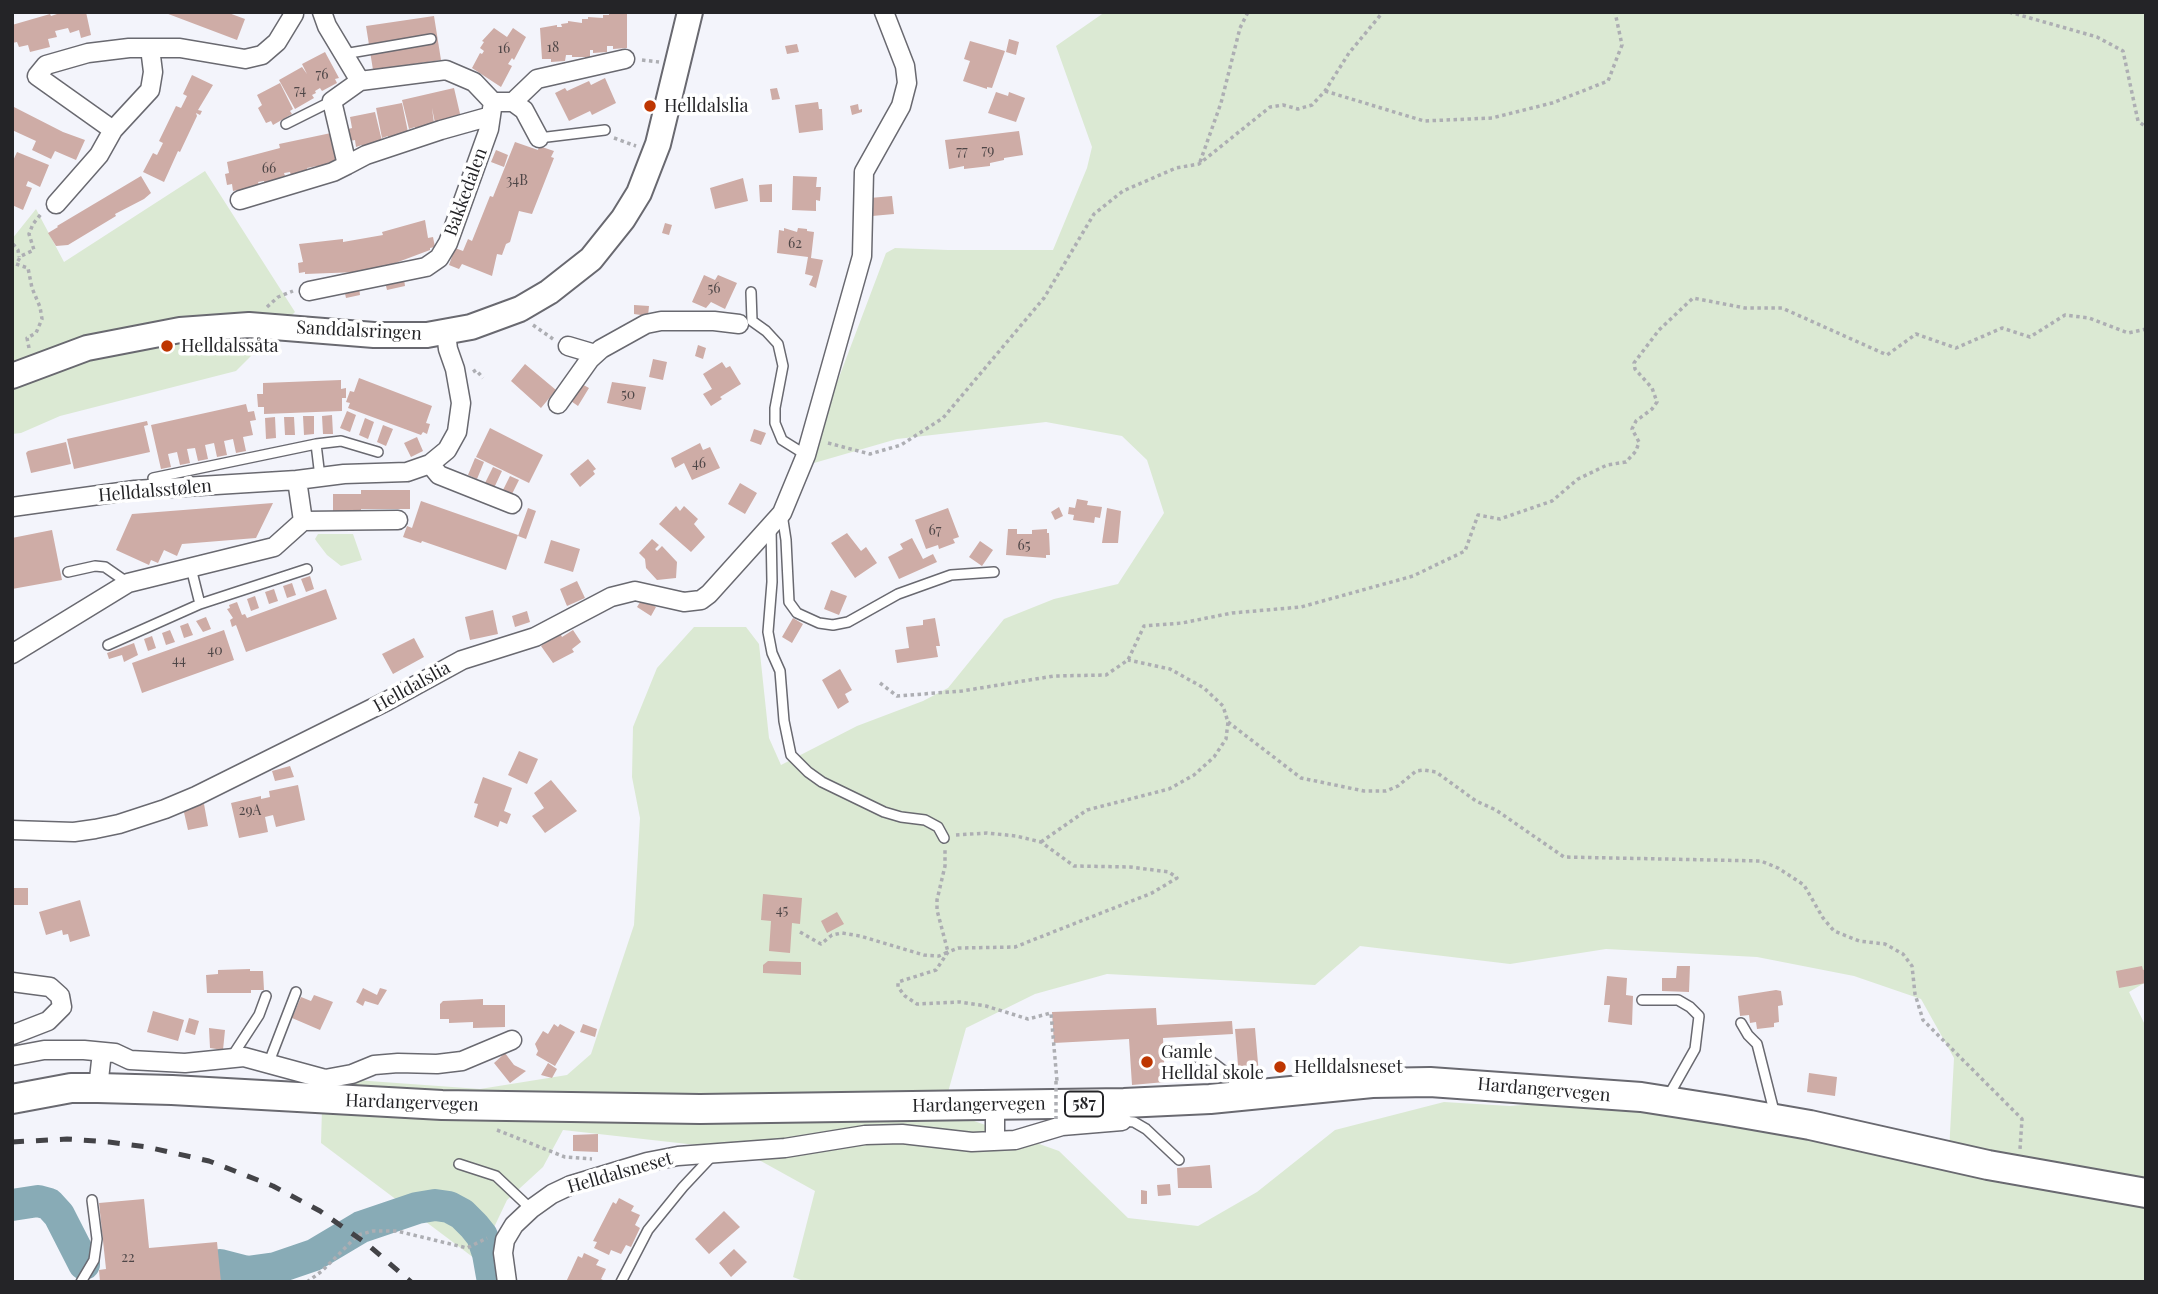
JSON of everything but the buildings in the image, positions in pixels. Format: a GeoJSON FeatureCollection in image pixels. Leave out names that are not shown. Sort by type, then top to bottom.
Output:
{"type":"FeatureCollection","features":[{"type":"Feature","properties":{"kind":"main road","name":"Sanddalsringen"},"geometry":{"type":"LineString","coordinates":[[12,376],[87,348],[180,330],[249,325],[374,335],[446,333],[496,319],[549,292],[591,259],[608,240],[639,193],[648,173],[671,93],[690,12]]}},
{"type":"Feature","properties":{"kind":"main road","name":"Hardangervegen"},"geometry":{"type":"LineString","coordinates":[[12,1099],[71,1088],[98,1088],[442,1105],[700,1109],[1124,1103],[1238,1096],[1311,1087],[1430,1082],[1666,1101],[1776,1119],[1988,1165],[2146,1193]]}},
{"type":"Feature","properties":{"kind":"street"},"geometry":{"type":"LineString","coordinates":[[113,130],[37,76],[46,65],[88,53],[129,48],[180,48],[245,59],[262,55],[277,42],[293,13],[316,12]]}},
{"type":"Feature","properties":{"kind":"street"},"geometry":{"type":"LineString","coordinates":[[322,12],[327,26],[360,81]]}},
{"type":"Feature","properties":{"kind":"street","name":"Helldalslia"},"geometry":{"type":"LineString","coordinates":[[12,830],[74,832],[119,824],[196,796],[387,701],[448,666],[474,655],[535,637],[611,597],[635,591],[684,602],[701,600],[718,586],[776,519],[808,447],[862,256],[864,172],[901,106],[907,83],[905,66],[884,12]]}},
{"type":"Feature","properties":{"kind":"street"},"geometry":{"type":"LineString","coordinates":[[56,204],[99,155],[113,130],[150,90],[153,72],[150,48]]}},
{"type":"Feature","properties":{"kind":"street"},"geometry":{"type":"LineString","coordinates":[[538,138],[524,110],[513,102],[537,79],[625,59]]}},
{"type":"Feature","properties":{"kind":"street"},"geometry":{"type":"LineString","coordinates":[[347,165],[332,101],[360,81],[446,70],[474,82],[492,109]]}},
{"type":"Feature","properties":{"kind":"street","name":"Bakkedalen"},"geometry":{"type":"LineString","coordinates":[[240,200],[333,172],[366,155],[513,102]]}},
{"type":"Feature","properties":{"kind":"street","name":"Bakkedalen"},"geometry":{"type":"LineString","coordinates":[[309,290],[426,267],[439,258],[448,243],[489,129],[492,109]]}},
{"type":"Feature","properties":{"kind":"street"},"geometry":{"type":"LineString","coordinates":[[558,404],[595,354],[646,324],[661,321],[738,324]]}},
{"type":"Feature","properties":{"kind":"street"},"geometry":{"type":"LineString","coordinates":[[446,333],[461,403],[457,432],[447,450],[430,464],[439,475],[512,504]]}},
{"type":"Feature","properties":{"kind":"street"},"geometry":{"type":"LineString","coordinates":[[568,346],[595,354]]}},
{"type":"Feature","properties":{"kind":"street","name":"Helldalsstølen"},"geometry":{"type":"LineString","coordinates":[[12,508],[135,490],[407,472],[430,464]]}},
{"type":"Feature","properties":{"kind":"street"},"geometry":{"type":"LineString","coordinates":[[298,480],[303,521]]}},
{"type":"Feature","properties":{"kind":"street"},"geometry":{"type":"LineString","coordinates":[[15,647],[128,583],[274,547],[303,521],[398,520]]}},
{"type":"Feature","properties":{"kind":"street"},"geometry":{"type":"LineString","coordinates":[[12,982],[50,987],[60,996],[62,1007],[48,1021],[12,1035]]}},
{"type":"Feature","properties":{"kind":"street"},"geometry":{"type":"LineString","coordinates":[[12,1055],[44,1051],[102,1052],[116,1053],[130,1060],[184,1063],[244,1056],[325,1079],[352,1074],[374,1065],[437,1065],[463,1061],[512,1040]]}},
{"type":"Feature","properties":{"kind":"street"},"geometry":{"type":"LineString","coordinates":[[98,1088],[102,1052]]}},
{"type":"Feature","properties":{"kind":"street"},"geometry":{"type":"LineString","coordinates":[[995,1105],[995,1141]]}},
{"type":"Feature","properties":{"kind":"street","name":"Helldalsneset"},"geometry":{"type":"LineString","coordinates":[[507,1282],[503,1253],[505,1240],[514,1225],[531,1209],[552,1194],[595,1177],[647,1162],[678,1156],[785,1148],[865,1135],[902,1134],[972,1142],[995,1141],[1033,1136],[1062,1126],[1122,1121]]}},
{"type":"Feature","properties":{"kind":"lane"},"geometry":{"type":"LineString","coordinates":[[344,54],[431,38]]}},
{"type":"Feature","properties":{"kind":"lane"},"geometry":{"type":"LineString","coordinates":[[286,124],[332,101]]}},
{"type":"Feature","properties":{"kind":"lane"},"geometry":{"type":"LineString","coordinates":[[538,138],[604,130]]}},
{"type":"Feature","properties":{"kind":"lane"},"geometry":{"type":"LineString","coordinates":[[751,292],[752,321],[778,344],[783,366],[775,424],[782,440],[808,447]]}},
{"type":"Feature","properties":{"kind":"lane","name":"Helldalsstølen"},"geometry":{"type":"LineString","coordinates":[[153,478],[258,454],[341,441],[378,453]]}},
{"type":"Feature","properties":{"kind":"lane"},"geometry":{"type":"LineString","coordinates":[[316,444],[320,477]]}},
{"type":"Feature","properties":{"kind":"lane"},"geometry":{"type":"LineString","coordinates":[[776,519],[768,632],[772,653],[780,671],[783,721],[791,755],[822,782],[884,812],[925,820],[937,827],[944,838]]}},
{"type":"Feature","properties":{"kind":"lane","name":"Helldalslia"},"geometry":{"type":"LineString","coordinates":[[776,519],[786,540],[789,602],[797,612],[819,623],[833,625],[848,622],[898,594],[951,575],[994,572]]}},
{"type":"Feature","properties":{"kind":"lane"},"geometry":{"type":"LineString","coordinates":[[68,572],[95,566],[105,567],[128,583]]}},
{"type":"Feature","properties":{"kind":"lane"},"geometry":{"type":"LineString","coordinates":[[191,568],[200,604]]}},
{"type":"Feature","properties":{"kind":"lane"},"geometry":{"type":"LineString","coordinates":[[108,645],[200,604],[307,569]]}},
{"type":"Feature","properties":{"kind":"lane"},"geometry":{"type":"LineString","coordinates":[[269,1062],[296,992]]}},
{"type":"Feature","properties":{"kind":"lane"},"geometry":{"type":"LineString","coordinates":[[231,1058],[259,1015],[266,996]]}},
{"type":"Feature","properties":{"kind":"lane"},"geometry":{"type":"LineString","coordinates":[[1642,1000],[1678,1000],[1699,1016],[1695,1049],[1666,1101]]}},
{"type":"Feature","properties":{"kind":"lane"},"geometry":{"type":"LineString","coordinates":[[1741,1023],[1757,1044],[1776,1119]]}},
{"type":"Feature","properties":{"kind":"lane"},"geometry":{"type":"LineString","coordinates":[[1186,1054],[1211,1060],[1233,1077],[1238,1096]]}},
{"type":"Feature","properties":{"kind":"lane"},"geometry":{"type":"LineString","coordinates":[[1122,1121],[1133,1122],[1146,1129],[1179,1160]]}},
{"type":"Feature","properties":{"kind":"lane","name":"Helldalsneset"},"geometry":{"type":"LineString","coordinates":[[621,1282],[649,1230],[683,1187],[715,1153]]}},
{"type":"Feature","properties":{"kind":"lane"},"geometry":{"type":"LineString","coordinates":[[460,1164],[496,1176],[531,1209]]}},
{"type":"Feature","properties":{"kind":"lane"},"geometry":{"type":"LineString","coordinates":[[81,1282],[94,1260],[97,1239],[92,1200]]}},
{"type":"Feature","properties":{"kind":"path"},"geometry":{"type":"LineString","coordinates":[[1199,164],[1221,103],[1240,28],[1248,12]]}},
{"type":"Feature","properties":{"kind":"path"},"geometry":{"type":"LineString","coordinates":[[808,447],[870,454],[901,445],[943,418],[1044,298],[1094,214],[1123,191],[1176,168],[1199,164],[1270,107],[1283,105],[1298,109],[1312,105],[1325,92],[1349,53],[1383,12]]}},
{"type":"Feature","properties":{"kind":"path"},"geometry":{"type":"LineString","coordinates":[[1325,92],[1424,121],[1492,118],[1552,103],[1608,81],[1622,45],[1615,12]]}},
{"type":"Feature","properties":{"kind":"path"},"geometry":{"type":"LineString","coordinates":[[2009,12],[2097,37],[2123,51],[2138,121],[2146,127]]}},
{"type":"Feature","properties":{"kind":"path"},"geometry":{"type":"LineString","coordinates":[[604,130],[626,144],[642,146]]}},
{"type":"Feature","properties":{"kind":"path"},"geometry":{"type":"LineString","coordinates":[[14,265],[21,256],[34,250],[29,234],[33,223],[51,203],[56,204]]}},
{"type":"Feature","properties":{"kind":"path"},"geometry":{"type":"LineString","coordinates":[[13,244],[19,250],[14,265]]}},
{"type":"Feature","properties":{"kind":"path"},"geometry":{"type":"LineString","coordinates":[[14,265],[28,268],[40,307],[42,320],[36,332],[27,338],[29,348]]}},
{"type":"Feature","properties":{"kind":"path"},"geometry":{"type":"LineString","coordinates":[[264,309],[278,297],[309,290]]}},
{"type":"Feature","properties":{"kind":"path"},"geometry":{"type":"LineString","coordinates":[[880,683],[897,696],[962,691],[1054,676],[1106,675],[1128,660],[1144,626],[1182,623],[1232,613],[1301,607],[1413,576],[1465,551],[1478,515],[1500,519],[1552,501],[1578,479],[1606,465],[1626,462],[1636,451],[1639,442],[1632,429],[1636,421],[1653,409],[1657,402],[1652,388],[1635,369],[1634,363],[1659,330],[1693,298],[1745,308],[1782,307],[1887,355],[1916,334],[1956,348],[2002,328],[2030,337],[2065,316],[2089,318],[2128,333],[2146,330]]}},
{"type":"Feature","properties":{"kind":"path"},"geometry":{"type":"LineString","coordinates":[[526,320],[551,338],[568,346]]}},
{"type":"Feature","properties":{"kind":"path"},"geometry":{"type":"LineString","coordinates":[[468,374],[476,370],[484,378]]}},
{"type":"Feature","properties":{"kind":"path"},"geometry":{"type":"LineString","coordinates":[[1041,842],[1087,810],[1169,789],[1194,775],[1214,757],[1226,739],[1228,722],[1223,706],[1204,688],[1170,669],[1128,660]]}},
{"type":"Feature","properties":{"kind":"path"},"geometry":{"type":"LineString","coordinates":[[1228,722],[1301,778],[1364,791],[1386,791],[1398,786],[1416,771],[1436,772],[1564,857],[1761,861],[1778,868],[1804,885],[1823,918],[1834,931],[1859,941],[1885,944],[1903,954],[1912,966],[1915,994],[1923,1020],[2022,1119],[2020,1151]]}},
{"type":"Feature","properties":{"kind":"path"},"geometry":{"type":"LineString","coordinates":[[800,932],[821,944],[832,935],[842,933],[924,955],[939,956],[958,948],[1015,947],[1152,893],[1177,878],[1169,872],[1130,867],[1074,866],[1041,842],[987,833],[944,838]]}},
{"type":"Feature","properties":{"kind":"path"},"geometry":{"type":"LineString","coordinates":[[945,850],[945,866],[937,910],[948,952],[936,970],[898,982],[898,987],[917,1004],[960,1002],[986,1006],[1028,1019],[1051,1013],[1056,1119]]}},
{"type":"Feature","properties":{"kind":"path"},"geometry":{"type":"LineString","coordinates":[[485,1126],[565,1157],[601,1158]]}},
{"type":"Feature","properties":{"kind":"path"},"geometry":{"type":"LineString","coordinates":[[307,1282],[358,1235],[373,1231],[397,1231],[467,1248],[488,1238]]}},
{"type":"Feature","properties":{"kind":"green space"},"geometry":{"type":"Polygon","coordinates":[[[1105,12],[2146,12],[2146,982],[2129,992],[2146,1027],[2146,1282],[806,1282],[793,1277],[815,1191],[741,1150],[563,1130],[543,1167],[507,1200],[478,1261],[321,1143],[323,1075],[480,1089],[567,1075],[591,1054],[634,925],[640,818],[632,777],[633,727],[657,668],[694,627],[746,627],[759,644],[769,738],[781,765],[857,726],[923,701],[948,688],[1004,619],[1054,599],[1118,584],[1164,513],[1147,460],[1122,436],[1046,422],[897,439],[814,463],[818,433],[886,253],[895,248],[1053,250],[1087,168],[1092,147],[1056,46],[1105,12]],[[1360,946],[1315,985],[1107,974],[1035,994],[966,1028],[943,1110],[1059,1151],[1128,1218],[1198,1226],[1257,1192],[1335,1130],[1444,1102],[1510,1106],[1610,1098],[1949,1152],[1954,1058],[1921,999],[1854,976],[1757,957],[1606,949],[1510,964],[1360,946]]]}},
{"type":"Feature","properties":{"kind":"green space"},"geometry":{"type":"Polygon","coordinates":[[[205,171],[295,312],[236,371],[60,416],[21,433],[12,434],[12,239],[36,209],[64,262],[205,171]]]}},
{"type":"Feature","properties":{"kind":"green space"},"geometry":{"type":"Polygon","coordinates":[[[318,534],[353,534],[362,560],[341,566],[327,555],[317,542],[315,539],[318,534]]]}},
{"type":"Feature","properties":{"kind":"waterway"},"geometry":{"type":"LineString","coordinates":[[12,1205],[38,1201],[49,1204],[59,1215],[84,1264]]}},
{"type":"Feature","properties":{"kind":"waterway"},"geometry":{"type":"LineString","coordinates":[[220,1265],[247,1272],[276,1268],[314,1255],[361,1227],[417,1208],[435,1205],[449,1207],[462,1214],[482,1236],[493,1282]]}},
{"type":"Feature","properties":{"kind":"railway"},"geometry":{"type":"LineString","coordinates":[[12,1142],[67,1139],[109,1142],[147,1147],[209,1161],[273,1186],[320,1211],[367,1244],[411,1282]]}},
{"type":"Feature","properties":{"kind":"place","name":"Helldalslia"},"geometry":{"type":"Point","coordinates":[650,106]}},
{"type":"Feature","properties":{"kind":"place","name":"Helldalssåta"},"geometry":{"type":"Point","coordinates":[167,346]}},
{"type":"Feature","properties":{"kind":"place","name":"Gamle Helldal skole"},"geometry":{"type":"Point","coordinates":[1147,1062]}},
{"type":"Feature","properties":{"kind":"place","name":"Helldalsneset"},"geometry":{"type":"Point","coordinates":[1280,1067]}}]}
